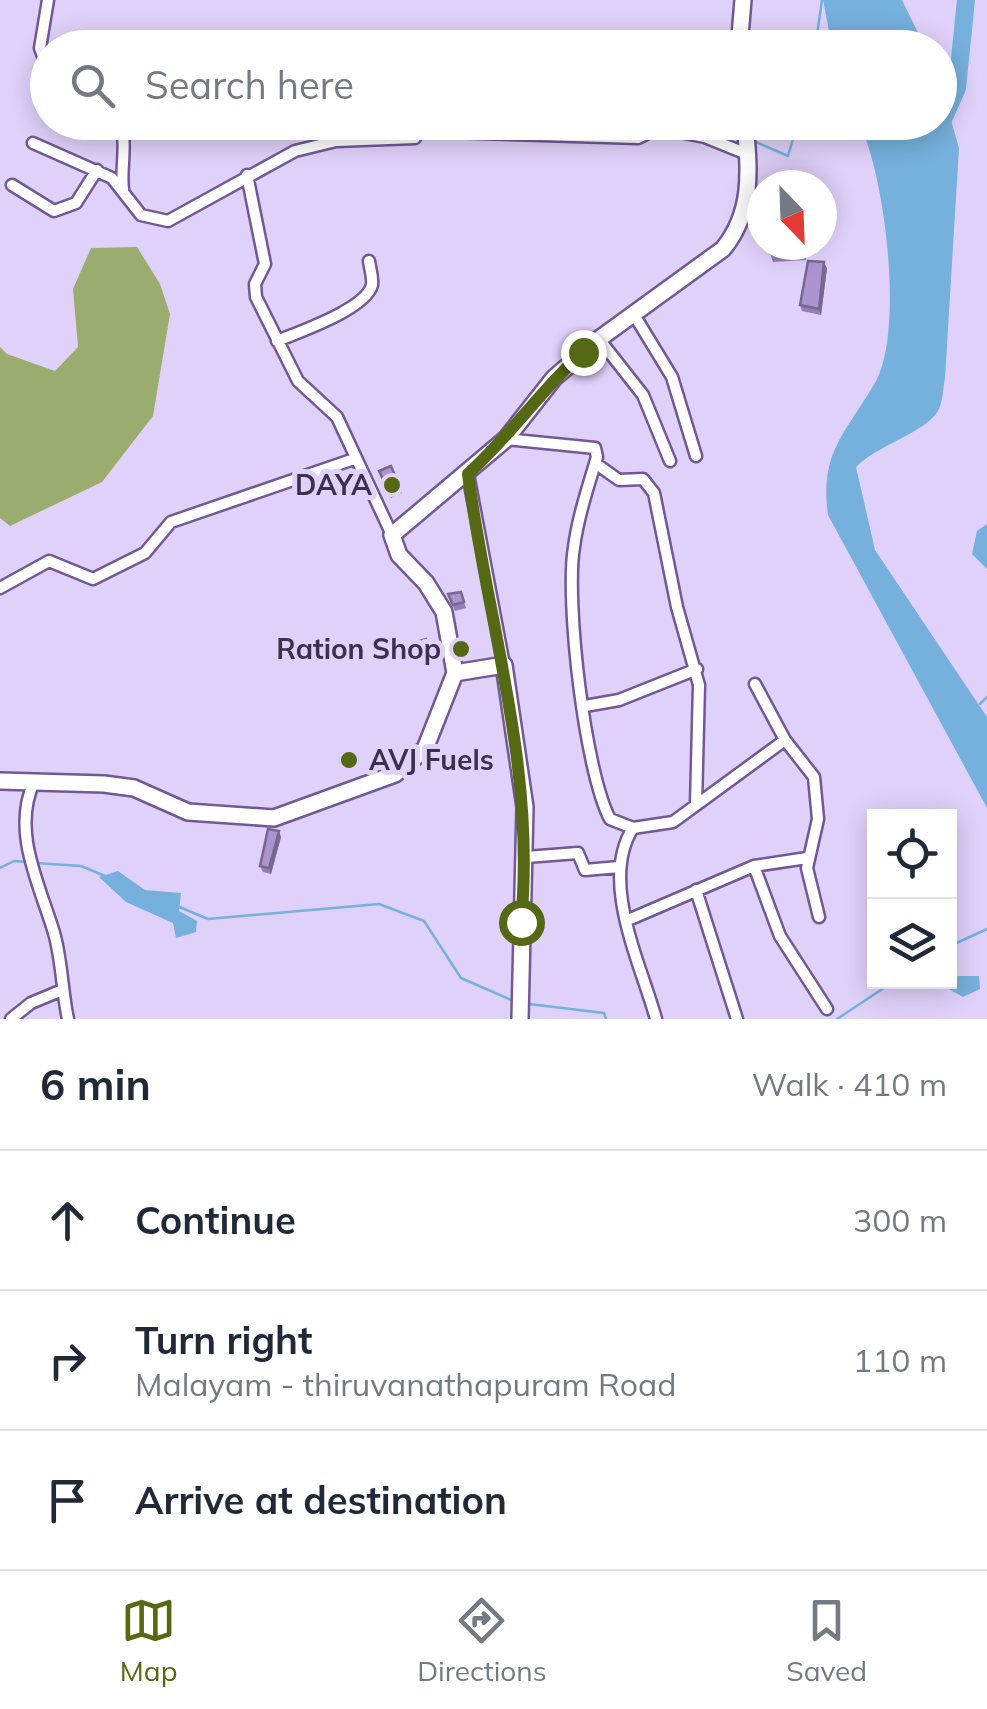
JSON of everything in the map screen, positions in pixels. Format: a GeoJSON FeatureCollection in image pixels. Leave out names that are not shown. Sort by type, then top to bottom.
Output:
{"type":"FeatureCollection","features":[{"type":"Feature","properties":{"kind":"main road"},"geometry":{"type":"LineString","coordinates":[[741,30],[744,0]]}},
{"type":"Feature","properties":{"kind":"main road"},"geometry":{"type":"LineString","coordinates":[[0,781],[134,788],[188,812],[274,818],[395,774],[425,749],[455,673],[444,612],[426,583],[399,555],[392,535],[419,508],[468,474],[506,440],[554,378],[598,339],[718,253],[737,232],[747,207],[747,140]]}},
{"type":"Feature","properties":{"kind":"main road"},"geometry":{"type":"LineString","coordinates":[[455,673],[504,665],[524,789],[526,857],[520,1019]]}},
{"type":"Feature","properties":{"kind":"street"},"geometry":{"type":"LineString","coordinates":[[43,30],[48,0]]}},
{"type":"Feature","properties":{"kind":"street"},"geometry":{"type":"LineString","coordinates":[[123,190],[120,163],[124,140]]}},
{"type":"Feature","properties":{"kind":"street"},"geometry":{"type":"LineString","coordinates":[[33,144],[97,170],[123,190],[142,215],[168,222],[295,151],[336,141],[362,140]]}},
{"type":"Feature","properties":{"kind":"street"},"geometry":{"type":"LineString","coordinates":[[713,140],[748,154]]}},
{"type":"Feature","properties":{"kind":"street"},"geometry":{"type":"LineString","coordinates":[[12,185],[54,211],[76,204],[97,170]]}},
{"type":"Feature","properties":{"kind":"street"},"geometry":{"type":"LineString","coordinates":[[248,174],[265,264],[255,284],[256,297],[304,390],[336,417],[392,535]]}},
{"type":"Feature","properties":{"kind":"street"},"geometry":{"type":"LineString","coordinates":[[277,341],[351,307],[367,294],[372,283],[369,261]]}},
{"type":"Feature","properties":{"kind":"street"},"geometry":{"type":"LineString","coordinates":[[633,313],[672,377],[696,456]]}},
{"type":"Feature","properties":{"kind":"street"},"geometry":{"type":"LineString","coordinates":[[598,339],[643,394],[670,462]]}},
{"type":"Feature","properties":{"kind":"street"},"geometry":{"type":"LineString","coordinates":[[506,440],[593,445],[595,463],[573,549],[573,638],[604,808],[610,819],[633,828],[673,822],[785,740]]}},
{"type":"Feature","properties":{"kind":"street"},"geometry":{"type":"LineString","coordinates":[[0,588],[49,561],[93,580],[145,553],[171,522],[354,460]]}},
{"type":"Feature","properties":{"kind":"street"},"geometry":{"type":"LineString","coordinates":[[595,463],[620,480],[643,479],[650,484],[677,607],[697,670],[696,805]]}},
{"type":"Feature","properties":{"kind":"street"},"geometry":{"type":"LineString","coordinates":[[468,474],[504,665]]}},
{"type":"Feature","properties":{"kind":"street"},"geometry":{"type":"LineString","coordinates":[[585,706],[620,700],[697,670]]}},
{"type":"Feature","properties":{"kind":"street"},"geometry":{"type":"LineString","coordinates":[[755,684],[785,740],[814,777],[818,819],[807,858],[819,917]]}},
{"type":"Feature","properties":{"kind":"street"},"geometry":{"type":"LineString","coordinates":[[34,782],[24,816],[33,870],[56,936],[60,991],[68,1019]]}},
{"type":"Feature","properties":{"kind":"street"},"geometry":{"type":"LineString","coordinates":[[633,828],[623,844],[619,867],[628,920],[656,1019]]}},
{"type":"Feature","properties":{"kind":"street"},"geometry":{"type":"LineString","coordinates":[[526,857],[578,853],[585,870],[619,867]]}},
{"type":"Feature","properties":{"kind":"street"},"geometry":{"type":"LineString","coordinates":[[628,920],[754,866],[807,858]]}},
{"type":"Feature","properties":{"kind":"street"},"geometry":{"type":"LineString","coordinates":[[754,866],[780,936],[826,1009]]}},
{"type":"Feature","properties":{"kind":"street"},"geometry":{"type":"LineString","coordinates":[[696,890],[738,1019]]}},
{"type":"Feature","properties":{"kind":"street"},"geometry":{"type":"LineString","coordinates":[[11,1019],[30,1002],[60,991]]}},
{"type":"Feature","properties":{"kind":"green space"},"geometry":{"type":"Polygon","coordinates":[[[137,247],[160,284],[170,314],[153,416],[102,482],[10,526],[0,518],[0,347],[7,354],[55,371],[78,347],[73,289],[91,248],[137,247]]]}},
{"type":"Feature","properties":{"kind":"water"},"geometry":{"type":"Polygon","coordinates":[[[823,0],[902,0],[917,30],[829,30],[823,0]]]}},
{"type":"Feature","properties":{"kind":"water"},"geometry":{"type":"Polygon","coordinates":[[[865,140],[957,140],[959,148],[942,399],[932,419],[856,467],[875,550],[987,717],[987,808],[828,515],[826,493],[832,458],[876,381],[889,326],[888,252],[877,178],[865,140]]]}},
{"type":"Feature","properties":{"kind":"water"},"geometry":{"type":"Polygon","coordinates":[[[987,524],[987,569],[972,554],[977,531],[987,524]]]}},
{"type":"Feature","properties":{"kind":"water"},"geometry":{"type":"Polygon","coordinates":[[[118,871],[145,890],[181,893],[179,911],[197,921],[196,932],[176,938],[173,923],[126,902],[99,877],[118,871]]]}},
{"type":"Feature","properties":{"kind":"water"},"geometry":{"type":"Polygon","coordinates":[[[979,976],[980,989],[963,997],[948,989],[957,989],[957,977],[979,976]]]}},
{"type":"Feature","properties":{"kind":"building"},"geometry":{"type":"Polygon","coordinates":[[[808,261],[824,262],[819,309],[800,305],[808,261]]]}},
{"type":"Feature","properties":{"kind":"building","name":"DAYA"},"geometry":{"type":"Polygon","coordinates":[[[391,466],[400,487],[389,492],[379,471],[391,466]]]}},
{"type":"Feature","properties":{"kind":"building"},"geometry":{"type":"Polygon","coordinates":[[[461,592],[464,602],[453,605],[448,594],[461,592]]]}},
{"type":"Feature","properties":{"kind":"building"},"geometry":{"type":"Polygon","coordinates":[[[426,639],[431,652],[422,655],[416,642],[426,639]]]}},
{"type":"Feature","properties":{"kind":"building"},"geometry":{"type":"Polygon","coordinates":[[[268,829],[279,831],[269,868],[260,866],[268,829]]]}},
{"type":"Feature","properties":{"kind":"waterway"},"geometry":{"type":"LineString","coordinates":[[818,30],[822,0]]}},
{"type":"Feature","properties":{"kind":"waterway"},"geometry":{"type":"LineString","coordinates":[[957,88],[966,0]]}},
{"type":"Feature","properties":{"kind":"waterway"},"geometry":{"type":"LineString","coordinates":[[756,142],[788,156],[793,140]]}},
{"type":"Feature","properties":{"kind":"waterway"},"geometry":{"type":"LineString","coordinates":[[980,704],[987,697]]}},
{"type":"Feature","properties":{"kind":"waterway"},"geometry":{"type":"LineString","coordinates":[[0,868],[14,861],[27,862]]}},
{"type":"Feature","properties":{"kind":"waterway"},"geometry":{"type":"LineString","coordinates":[[35,863],[81,866],[105,876]]}},
{"type":"Feature","properties":{"kind":"waterway"},"geometry":{"type":"LineString","coordinates":[[177,906],[208,919],[379,904],[424,921],[461,978],[516,1002]]}},
{"type":"Feature","properties":{"kind":"waterway"},"geometry":{"type":"LineString","coordinates":[[957,943],[987,929]]}},
{"type":"Feature","properties":{"kind":"waterway"},"geometry":{"type":"LineString","coordinates":[[837,1019],[882,989]]}},
{"type":"Feature","properties":{"kind":"waterway"},"geometry":{"type":"LineString","coordinates":[[529,1004],[604,1013],[606,1019]]}},
{"type":"Feature","properties":{"kind":"place","name":"DAYA"},"geometry":{"type":"Point","coordinates":[392,485]}},
{"type":"Feature","properties":{"kind":"place","name":"Ration Shop"},"geometry":{"type":"Point","coordinates":[461,649]}},
{"type":"Feature","properties":{"kind":"place","name":"AVJ Fuels"},"geometry":{"type":"Point","coordinates":[349,760]}},
{"type":"Feature","properties":{"kind":"route"},"geometry":{"type":"LineString","coordinates":[[521,922],[526,857],[524,789],[468,474],[506,440],[554,378],[583,352]]}}]}
